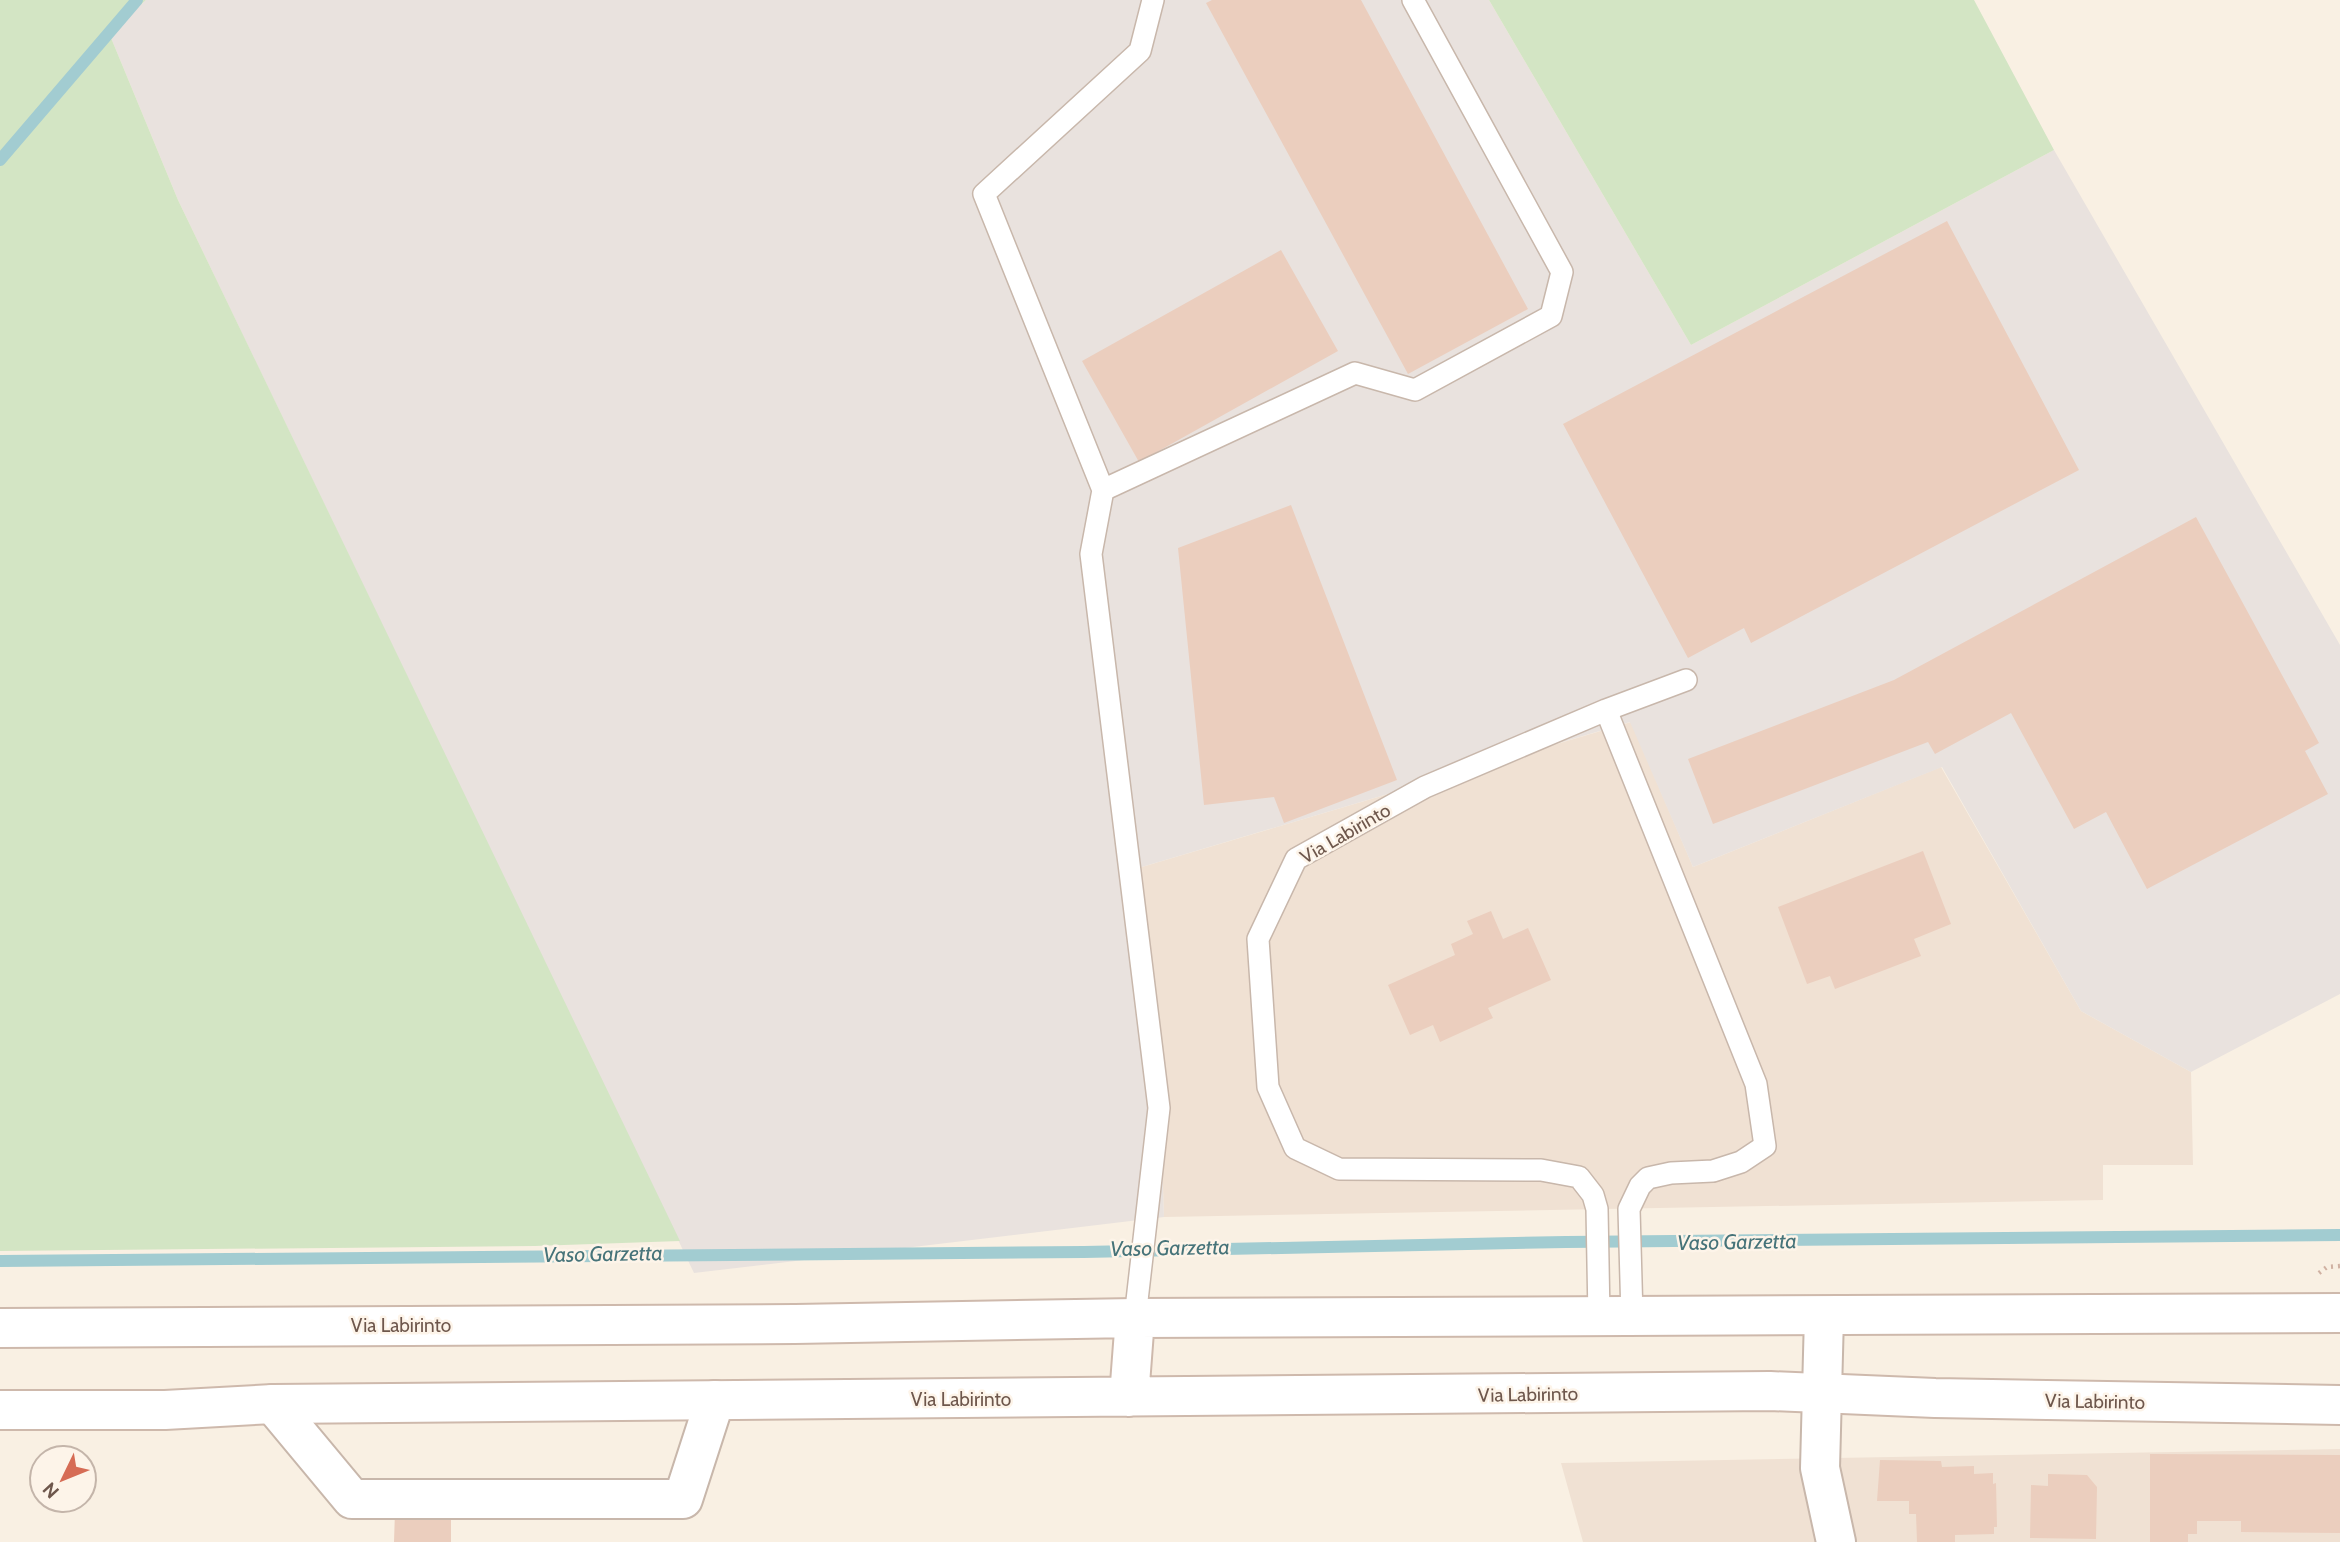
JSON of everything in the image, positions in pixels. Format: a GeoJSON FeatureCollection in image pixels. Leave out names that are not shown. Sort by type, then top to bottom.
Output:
{"type":"FeatureCollection","features":[{"type":"Feature","properties":{"kind":"street","name":"Via Labirinto"},"geometry":{"type":"LineString","coordinates":[[0,1328],[795,1324],[1135,1318],[2340,1313]]}},
{"type":"Feature","properties":{"kind":"street"},"geometry":{"type":"LineString","coordinates":[[1824,1316],[1820,1468],[1836,1542]]}},
{"type":"Feature","properties":{"kind":"street"},"geometry":{"type":"LineString","coordinates":[[1129,1397],[1135,1318]]}},
{"type":"Feature","properties":{"kind":"street","name":"Via Labirinto"},"geometry":{"type":"LineString","coordinates":[[0,1410],[1770,1391],[1949,1399],[2340,1405]]}},
{"type":"Feature","properties":{"kind":"street"},"geometry":{"type":"LineString","coordinates":[[273,1405],[352,1499],[682,1499],[715,1401]]}},
{"type":"Feature","properties":{"kind":"lane"},"geometry":{"type":"LineString","coordinates":[[1135,1318],[1159,1108],[1091,554],[1103,490],[984,194],[1140,51],[1153,0]]}},
{"type":"Feature","properties":{"kind":"lane"},"geometry":{"type":"LineString","coordinates":[[1103,490],[1355,373],[1415,390],[1551,316],[1562,272],[1413,0]]}},
{"type":"Feature","properties":{"kind":"lane","name":"Via Labirinto"},"geometry":{"type":"LineString","coordinates":[[1616,1317],[1598,1260],[1595,1202],[1579,1177],[1541,1171],[1339,1168],[1295,1148],[1268,1087],[1258,939],[1296,859],[1425,786],[1606,710],[1686,680]]}},
{"type":"Feature","properties":{"kind":"lane"},"geometry":{"type":"LineString","coordinates":[[1606,710],[1756,1084],[1765,1146],[1741,1162],[1713,1171],[1671,1173],[1648,1178],[1633,1198],[1629,1209],[1630,1259],[1616,1317]]}},
{"type":"Feature","properties":{"kind":"path"},"geometry":{"type":"LineString","coordinates":[[2311,1279],[2327,1267],[2340,1266]]}},
{"type":"Feature","properties":{"kind":"shaded area"},"geometry":{"type":"Polygon","coordinates":[[[146,0],[1489,0],[1691,345],[2054,150],[2340,645],[2340,994],[2191,1072],[2081,1011],[1942,767],[1693,867],[1630,722],[1135,869],[1159,1071],[1164,1217],[694,1273],[178,200],[109,33],[146,0]]]}},
{"type":"Feature","properties":{"kind":"shaded area"},"geometry":{"type":"Polygon","coordinates":[[[1631,722],[1693,867],[1941,767],[2081,1011],[2191,1072],[2193,1165],[2103,1165],[2103,1200],[1164,1217],[1159,1071],[1135,869],[1631,722]]]}},
{"type":"Feature","properties":{"kind":"shaded area"},"geometry":{"type":"Polygon","coordinates":[[[2340,1449],[2340,1542],[1583,1542],[1561,1463],[2340,1449]]]}},
{"type":"Feature","properties":{"kind":"green space"},"geometry":{"type":"Polygon","coordinates":[[[0,0],[146,0],[109,33],[178,200],[680,1241],[535,1246],[0,1251],[0,0]]]}},
{"type":"Feature","properties":{"kind":"green space"},"geometry":{"type":"Polygon","coordinates":[[[1489,0],[1974,0],[2054,150],[1691,345],[1489,0]]]}},
{"type":"Feature","properties":{"kind":"building"},"geometry":{"type":"Polygon","coordinates":[[[1212,0],[1361,0],[1528,309],[1408,374],[1206,3],[1212,0]]]}},
{"type":"Feature","properties":{"kind":"building"},"geometry":{"type":"Polygon","coordinates":[[[1947,221],[2079,470],[1751,643],[1744,628],[1688,658],[1563,424],[1947,221]]]}},
{"type":"Feature","properties":{"kind":"building"},"geometry":{"type":"Polygon","coordinates":[[[1281,250],[1338,351],[1139,462],[1082,361],[1281,250]]]}},
{"type":"Feature","properties":{"kind":"building"},"geometry":{"type":"Polygon","coordinates":[[[1291,505],[1397,780],[1284,823],[1274,797],[1204,805],[1178,548],[1291,505]]]}},
{"type":"Feature","properties":{"kind":"building"},"geometry":{"type":"Polygon","coordinates":[[[2196,517],[2319,743],[2305,751],[2328,794],[2147,889],[2106,812],[2074,829],[2011,713],[1935,754],[1928,742],[1713,824],[1688,759],[1894,680],[2196,517]]]}},
{"type":"Feature","properties":{"kind":"building"},"geometry":{"type":"Polygon","coordinates":[[[1923,851],[1951,924],[1914,939],[1921,956],[1835,989],[1830,976],[1807,984],[1778,907],[1923,851]]]}},
{"type":"Feature","properties":{"kind":"building"},"geometry":{"type":"Polygon","coordinates":[[[1491,911],[1503,939],[1528,928],[1551,980],[1488,1008],[1493,1018],[1440,1042],[1433,1025],[1410,1035],[1388,985],[1455,955],[1451,944],[1473,934],[1467,921],[1491,911]]]}},
{"type":"Feature","properties":{"kind":"building"},"geometry":{"type":"Polygon","coordinates":[[[2150,1454],[2340,1455],[2340,1533],[2241,1532],[2241,1521],[2197,1521],[2197,1534],[2188,1534],[2188,1542],[2150,1542],[2150,1454]]]}},
{"type":"Feature","properties":{"kind":"building"},"geometry":{"type":"Polygon","coordinates":[[[1880,1460],[1941,1461],[1942,1467],[1974,1466],[1974,1474],[1993,1473],[1993,1484],[1996,1483],[1997,1527],[1994,1527],[1994,1534],[1955,1535],[1955,1542],[1917,1542],[1916,1514],[1909,1514],[1909,1501],[1877,1501],[1880,1460]]]}},
{"type":"Feature","properties":{"kind":"building"},"geometry":{"type":"Polygon","coordinates":[[[2048,1474],[2087,1475],[2097,1487],[2096,1539],[2030,1538],[2031,1485],[2048,1486],[2048,1474]]]}},
{"type":"Feature","properties":{"kind":"building"},"geometry":{"type":"Polygon","coordinates":[[[395,1511],[451,1512],[451,1542],[394,1542],[395,1511]]]}},
{"type":"Feature","properties":{"kind":"waterway"},"geometry":{"type":"LineString","coordinates":[[0,160],[137,0]]}},
{"type":"Feature","properties":{"kind":"waterway","name":"Vaso Garzetta"},"geometry":{"type":"LineString","coordinates":[[0,1261],[1084,1252],[1566,1242],[2340,1235]]}}]}
